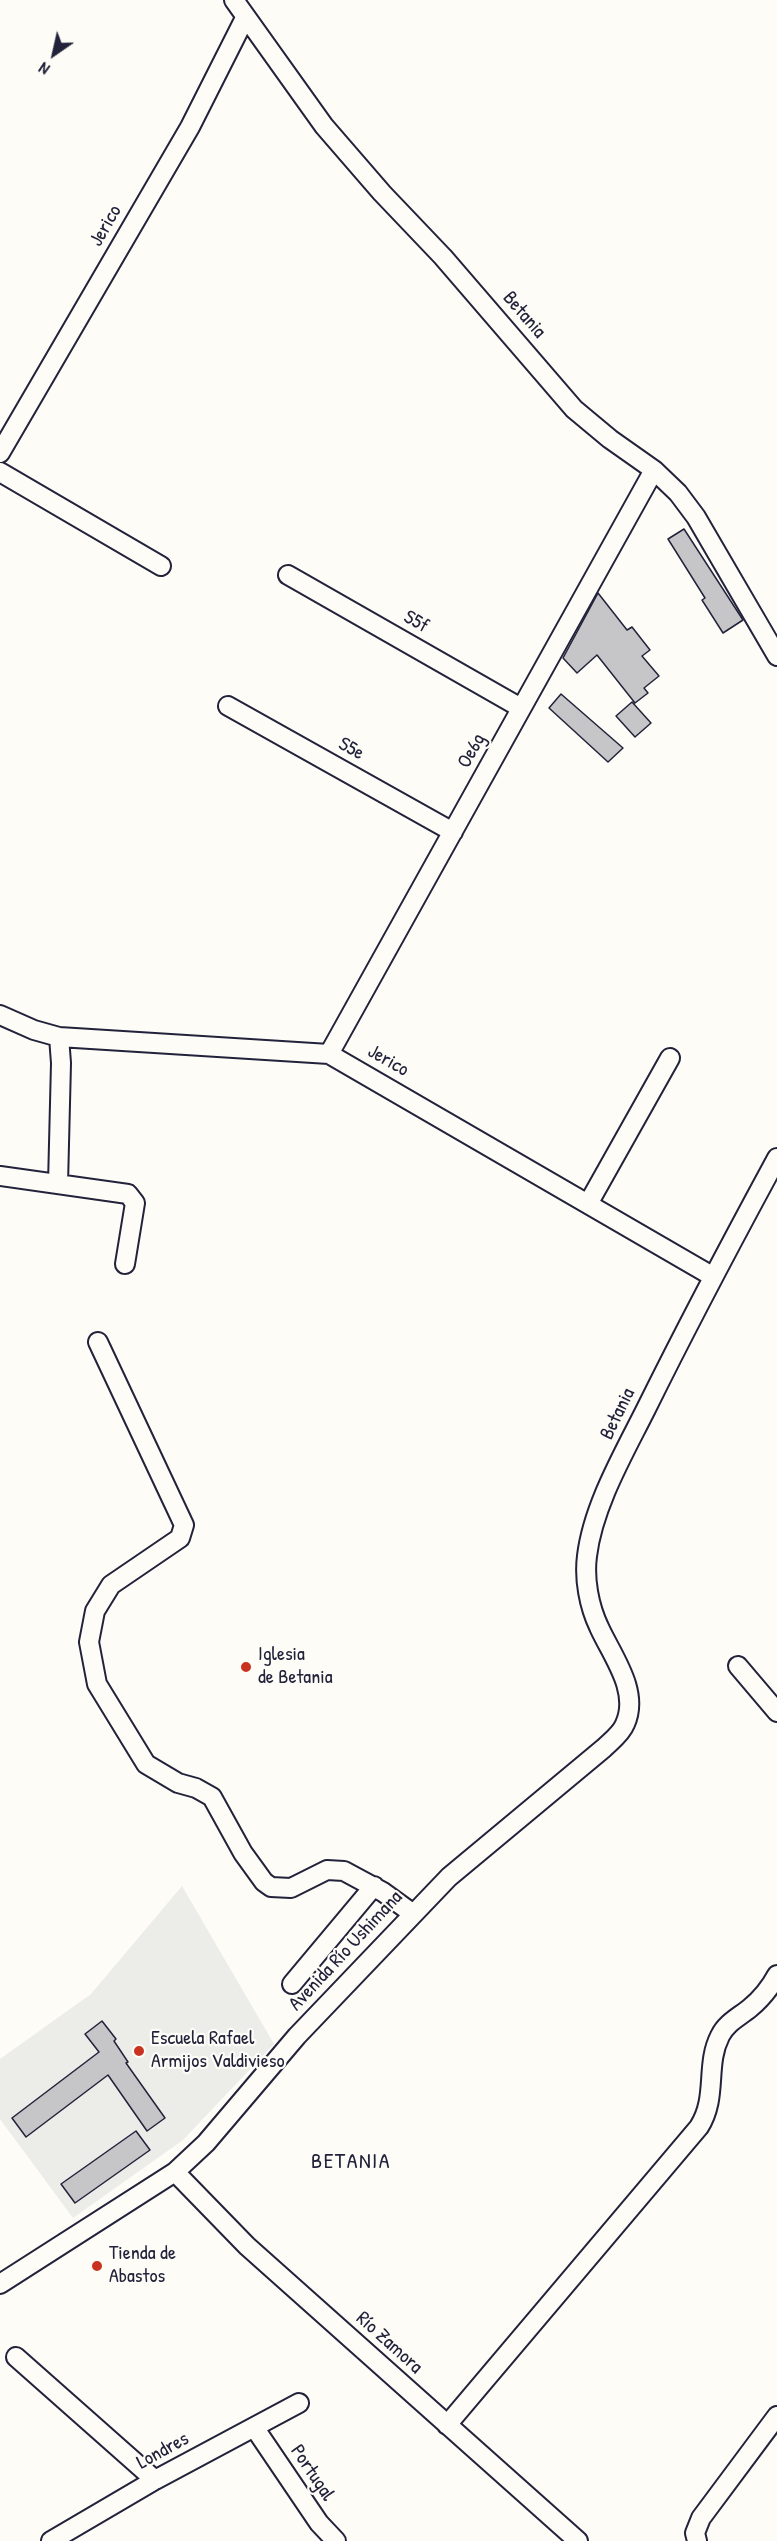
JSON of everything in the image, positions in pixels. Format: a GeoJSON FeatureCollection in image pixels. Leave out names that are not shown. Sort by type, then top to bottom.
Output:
{"type":"FeatureCollection","features":[{"type":"Feature","properties":{"kind":"street","name":"Betania"},"geometry":{"type":"LineString","coordinates":[[234,0],[324,126],[382,193],[443,257],[574,409],[610,439],[631,451],[678,493],[696,517],[777,656]]}},
{"type":"Feature","properties":{"kind":"street","name":"Jerico"},"geometry":{"type":"LineString","coordinates":[[0,453],[190,127],[245,18]]}},
{"type":"Feature","properties":{"kind":"street","name":"Oe6g"},"geometry":{"type":"LineString","coordinates":[[329,1054],[654,470]]}},
{"type":"Feature","properties":{"kind":"street"},"geometry":{"type":"LineString","coordinates":[[0,472],[161,566]]}},
{"type":"Feature","properties":{"kind":"street","name":"S5f"},"geometry":{"type":"LineString","coordinates":[[288,576],[521,708]]}},
{"type":"Feature","properties":{"kind":"street","name":"S5e"},"geometry":{"type":"LineString","coordinates":[[228,706],[453,832]]}},
{"type":"Feature","properties":{"kind":"street","name":"Jerico"},"geometry":{"type":"LineString","coordinates":[[0,1015],[33,1030],[59,1037],[329,1054],[712,1276]]}},
{"type":"Feature","properties":{"kind":"street"},"geometry":{"type":"LineString","coordinates":[[58,1184],[61,1064],[59,1037]]}},
{"type":"Feature","properties":{"kind":"street"},"geometry":{"type":"LineString","coordinates":[[588,1204],[670,1058]]}},
{"type":"Feature","properties":{"kind":"street","name":"Betania"},"geometry":{"type":"LineString","coordinates":[[630,1706],[618,1663],[598,1626],[587,1586],[587,1554],[597,1516],[619,1463],[712,1276],[777,1158]]}},
{"type":"Feature","properties":{"kind":"street"},"geometry":{"type":"LineString","coordinates":[[0,1176],[128,1194],[135,1203],[125,1264]]}},
{"type":"Feature","properties":{"kind":"street"},"geometry":{"type":"LineString","coordinates":[[98,1342],[184,1525],[180,1538],[111,1585],[95,1611],[89,1642],[97,1684],[146,1764],[178,1783],[196,1788],[212,1797],[243,1853],[264,1882],[271,1887],[291,1888],[327,1870],[344,1870],[375,1886],[412,1913]]}},
{"type":"Feature","properties":{"kind":"street"},"geometry":{"type":"LineString","coordinates":[[738,1666],[777,1712]]}},
{"type":"Feature","properties":{"kind":"street","name":"Avenida Río Ushimana"},"geometry":{"type":"LineString","coordinates":[[0,2284],[175,2172],[206,2143],[297,2036],[412,1913],[449,1876],[619,1733],[624,1726],[630,1706]]}},
{"type":"Feature","properties":{"kind":"street"},"geometry":{"type":"LineString","coordinates":[[292,1984],[375,1886]]}},
{"type":"Feature","properties":{"kind":"street"},"geometry":{"type":"LineString","coordinates":[[447,2425],[699,2127],[710,2104],[714,2050],[721,2034],[732,2021],[757,2001],[777,1976]]}},
{"type":"Feature","properties":{"kind":"street","name":"Río Zamora"},"geometry":{"type":"LineString","coordinates":[[175,2172],[247,2246],[578,2541]]}},
{"type":"Feature","properties":{"kind":"street"},"geometry":{"type":"LineString","coordinates":[[16,2357],[155,2480]]}},
{"type":"Feature","properties":{"kind":"street","name":"Londres"},"geometry":{"type":"LineString","coordinates":[[51,2541],[155,2480],[299,2403]]}},
{"type":"Feature","properties":{"kind":"street"},"geometry":{"type":"LineString","coordinates":[[697,2541],[695,2532],[701,2518],[777,2416]]}},
{"type":"Feature","properties":{"kind":"street","name":"Portugal"},"geometry":{"type":"LineString","coordinates":[[254,2427],[319,2523],[336,2541]]}},
{"type":"Feature","properties":{"kind":"shaded area","name":"Escuela Rafael Armijos Valdivieso"},"geometry":{"type":"Polygon","coordinates":[[[182,1886],[274,2044],[183,2140],[73,2218],[0,2119],[0,2059],[91,1994],[182,1886]]]}},
{"type":"Feature","properties":{"kind":"building"},"geometry":{"type":"Polygon","coordinates":[[[684,529],[743,620],[723,633],[702,600],[705,598],[668,539],[684,529]]]}},
{"type":"Feature","properties":{"kind":"building"},"geometry":{"type":"Polygon","coordinates":[[[598,593],[627,630],[632,627],[650,650],[642,656],[659,676],[644,688],[648,693],[635,703],[597,655],[577,673],[563,658],[598,593]]]}},
{"type":"Feature","properties":{"kind":"building"},"geometry":{"type":"Polygon","coordinates":[[[561,694],[623,748],[608,762],[549,708],[561,694]]]}},
{"type":"Feature","properties":{"kind":"building"},"geometry":{"type":"Polygon","coordinates":[[[632,702],[651,723],[635,737],[616,716],[632,702]]]}},
{"type":"Feature","properties":{"kind":"building"},"geometry":{"type":"Polygon","coordinates":[[[102,2021],[116,2039],[114,2041],[128,2062],[126,2063],[165,2118],[147,2131],[108,2075],[26,2137],[12,2118],[99,2052],[85,2034],[102,2021]]]}},
{"type":"Feature","properties":{"kind":"building"},"geometry":{"type":"Polygon","coordinates":[[[136,2131],[150,2150],[75,2203],[61,2184],[136,2131]]]}},
{"type":"Feature","properties":{"kind":"place","name":"Iglesia de Betania"},"geometry":{"type":"Point","coordinates":[246,1667]}},
{"type":"Feature","properties":{"kind":"place","name":"Escuela Rafael Armijos Valdivieso"},"geometry":{"type":"Point","coordinates":[139,2051]}},
{"type":"Feature","properties":{"kind":"place","name":"Tienda de Abastos"},"geometry":{"type":"Point","coordinates":[97,2266]}},
{"type":"Feature","properties":{"kind":"district","name":"BETANIA"},"geometry":{"type":"Point","coordinates":[351,2162]}}]}
